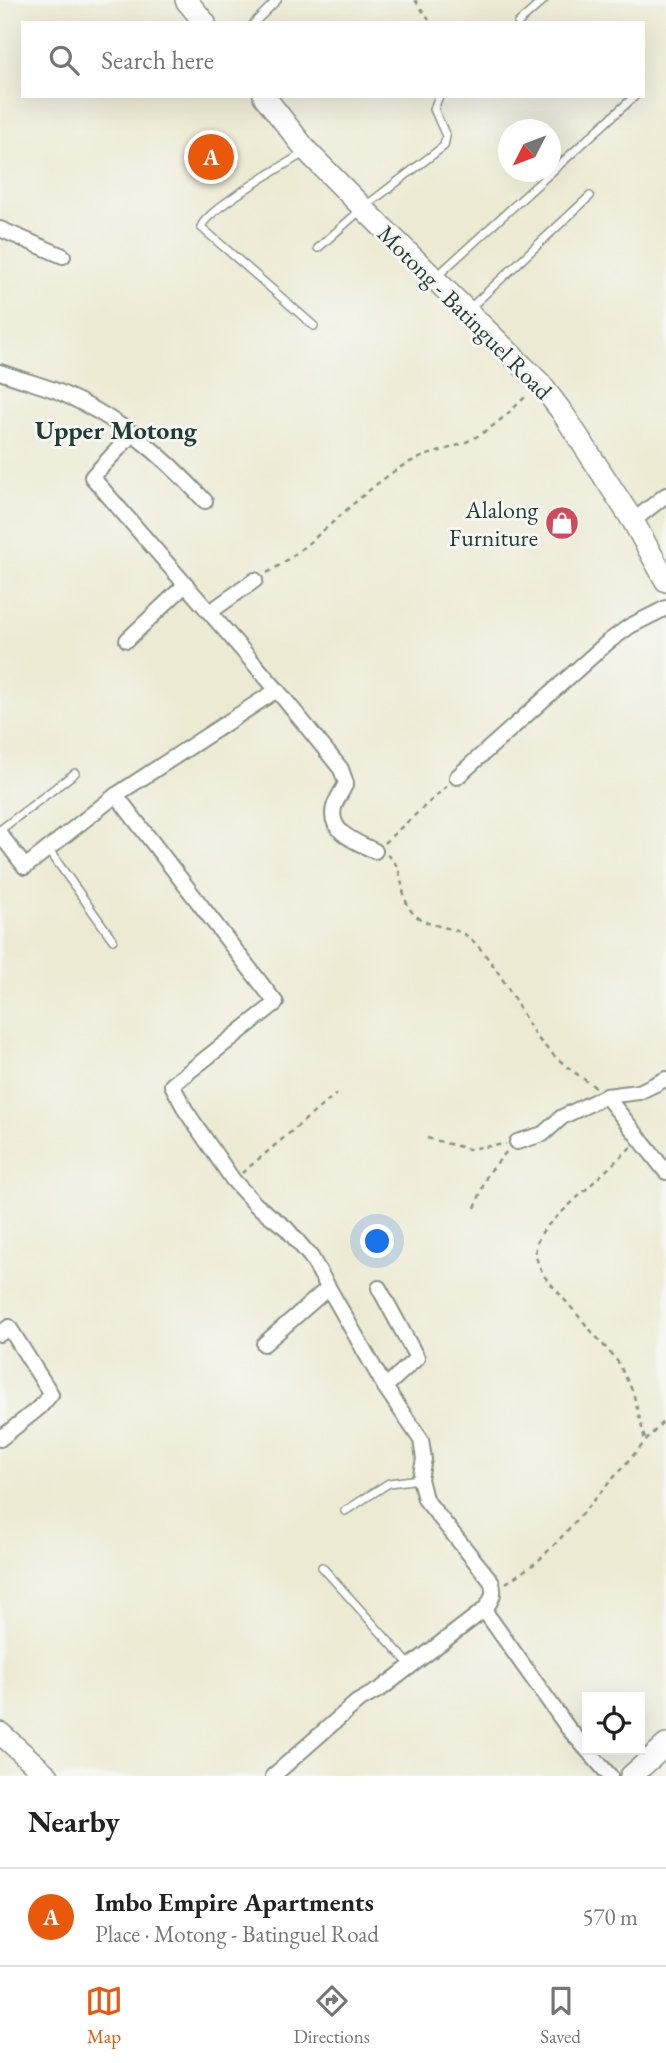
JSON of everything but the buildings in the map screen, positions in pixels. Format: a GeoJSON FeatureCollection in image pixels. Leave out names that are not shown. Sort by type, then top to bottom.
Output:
{"type":"FeatureCollection","features":[{"type":"Feature","properties":{"kind":"street"},"geometry":{"type":"LineString","coordinates":[[186,0],[203,21]]}},
{"type":"Feature","properties":{"kind":"street","name":"Motong - Batinguel Road"},"geometry":{"type":"LineString","coordinates":[[266,98],[307,151],[540,383],[633,521],[666,581]]}},
{"type":"Feature","properties":{"kind":"street"},"geometry":{"type":"LineString","coordinates":[[0,229],[63,256]]}},
{"type":"Feature","properties":{"kind":"street"},"geometry":{"type":"LineString","coordinates":[[0,372],[75,400],[133,433],[178,471],[205,501]]}},
{"type":"Feature","properties":{"kind":"street"},"geometry":{"type":"LineString","coordinates":[[133,433],[92,477],[277,690],[345,776],[346,783],[335,803],[333,814],[337,826],[343,835],[375,851]]}},
{"type":"Feature","properties":{"kind":"street"},"geometry":{"type":"LineString","coordinates":[[633,521],[666,495]]}},
{"type":"Feature","properties":{"kind":"street"},"geometry":{"type":"LineString","coordinates":[[210,612],[255,580]]}},
{"type":"Feature","properties":{"kind":"street"},"geometry":{"type":"LineString","coordinates":[[127,640],[186,584]]}},
{"type":"Feature","properties":{"kind":"street"},"geometry":{"type":"LineString","coordinates":[[457,777],[608,642],[630,626],[666,608]]}},
{"type":"Feature","properties":{"kind":"street"},"geometry":{"type":"LineString","coordinates":[[0,832],[25,867],[116,795],[277,690]]}},
{"type":"Feature","properties":{"kind":"street"},"geometry":{"type":"LineString","coordinates":[[116,795],[276,1003],[172,1085],[186,1111],[233,1180],[256,1205],[286,1228],[300,1243],[385,1387],[421,1440],[424,1450],[420,1479],[425,1499],[494,1588],[494,1596],[484,1610],[382,1688],[357,1702],[273,1776]]}},
{"type":"Feature","properties":{"kind":"street"},"geometry":{"type":"LineString","coordinates":[[517,1142],[543,1134],[562,1117],[606,1096],[639,1092],[666,1079]]}},
{"type":"Feature","properties":{"kind":"street"},"geometry":{"type":"LineString","coordinates":[[606,1096],[666,1172]]}},
{"type":"Feature","properties":{"kind":"street"},"geometry":{"type":"LineString","coordinates":[[264,1344],[328,1288]]}},
{"type":"Feature","properties":{"kind":"street"},"geometry":{"type":"LineString","coordinates":[[379,1288],[417,1359],[385,1387]]}},
{"type":"Feature","properties":{"kind":"street"},"geometry":{"type":"LineString","coordinates":[[0,1334],[9,1327],[51,1394],[40,1407],[0,1439]]}},
{"type":"Feature","properties":{"kind":"street"},"geometry":{"type":"LineString","coordinates":[[484,1610],[568,1728],[610,1776]]}},
{"type":"Feature","properties":{"kind":"street"},"geometry":{"type":"LineString","coordinates":[[0,1733],[48,1776]]}},
{"type":"Feature","properties":{"kind":"street"},"geometry":{"type":"LineString","coordinates":[[631,1776],[666,1745]]}},
{"type":"Feature","properties":{"kind":"lane"},"geometry":{"type":"LineString","coordinates":[[256,21],[277,0]]}},
{"type":"Feature","properties":{"kind":"lane"},"geometry":{"type":"LineString","coordinates":[[521,21],[544,0]]}},
{"type":"Feature","properties":{"kind":"lane"},"geometry":{"type":"LineString","coordinates":[[318,248],[363,208],[444,146],[446,136],[434,109],[438,98]]}},
{"type":"Feature","properties":{"kind":"lane"},"geometry":{"type":"LineString","coordinates":[[434,279],[633,98]]}},
{"type":"Feature","properties":{"kind":"lane"},"geometry":{"type":"LineString","coordinates":[[307,151],[228,202],[203,221],[201,228],[314,326]]}},
{"type":"Feature","properties":{"kind":"lane"},"geometry":{"type":"LineString","coordinates":[[466,312],[590,196]]}},
{"type":"Feature","properties":{"kind":"lane"},"geometry":{"type":"LineString","coordinates":[[0,832],[75,773]]}},
{"type":"Feature","properties":{"kind":"lane"},"geometry":{"type":"LineString","coordinates":[[48,849],[113,940]]}},
{"type":"Feature","properties":{"kind":"lane"},"geometry":{"type":"LineString","coordinates":[[345,1511],[389,1483],[420,1479]]}},
{"type":"Feature","properties":{"kind":"lane"},"geometry":{"type":"LineString","coordinates":[[321,1567],[410,1665]]}},
{"type":"Feature","properties":{"kind":"path"},"geometry":{"type":"LineString","coordinates":[[415,0],[429,20]]}},
{"type":"Feature","properties":{"kind":"path"},"geometry":{"type":"LineString","coordinates":[[255,580],[311,543],[395,471],[426,454],[469,441],[502,418],[540,383]]}},
{"type":"Feature","properties":{"kind":"path"},"geometry":{"type":"LineString","coordinates":[[457,777],[375,851],[384,854],[396,864],[403,894],[411,911],[434,926],[457,930],[474,942],[517,1001],[543,1043],[606,1096]]}},
{"type":"Feature","properties":{"kind":"path"},"geometry":{"type":"LineString","coordinates":[[233,1180],[335,1094]]}},
{"type":"Feature","properties":{"kind":"path"},"geometry":{"type":"LineString","coordinates":[[427,1138],[468,1149],[517,1142]]}},
{"type":"Feature","properties":{"kind":"path"},"geometry":{"type":"LineString","coordinates":[[640,1139],[546,1227],[538,1237],[534,1249],[536,1262],[545,1277],[618,1362],[634,1392],[645,1440]]}},
{"type":"Feature","properties":{"kind":"path"},"geometry":{"type":"LineString","coordinates":[[475,1208],[487,1175],[517,1142]]}},
{"type":"Feature","properties":{"kind":"path"},"geometry":{"type":"LineString","coordinates":[[494,1588],[523,1573],[544,1555],[666,1418]]}},
{"type":"Feature","properties":{"kind":"place","name":"Imbo Empire Apartments"},"geometry":{"type":"Point","coordinates":[211,157]}},
{"type":"Feature","properties":{"kind":"place","name":"Alalong Furniture"},"geometry":{"type":"Point","coordinates":[562,523]}},
{"type":"Feature","properties":{"kind":"district","name":"Upper Motong"},"geometry":{"type":"Point","coordinates":[116,430]}}]}
